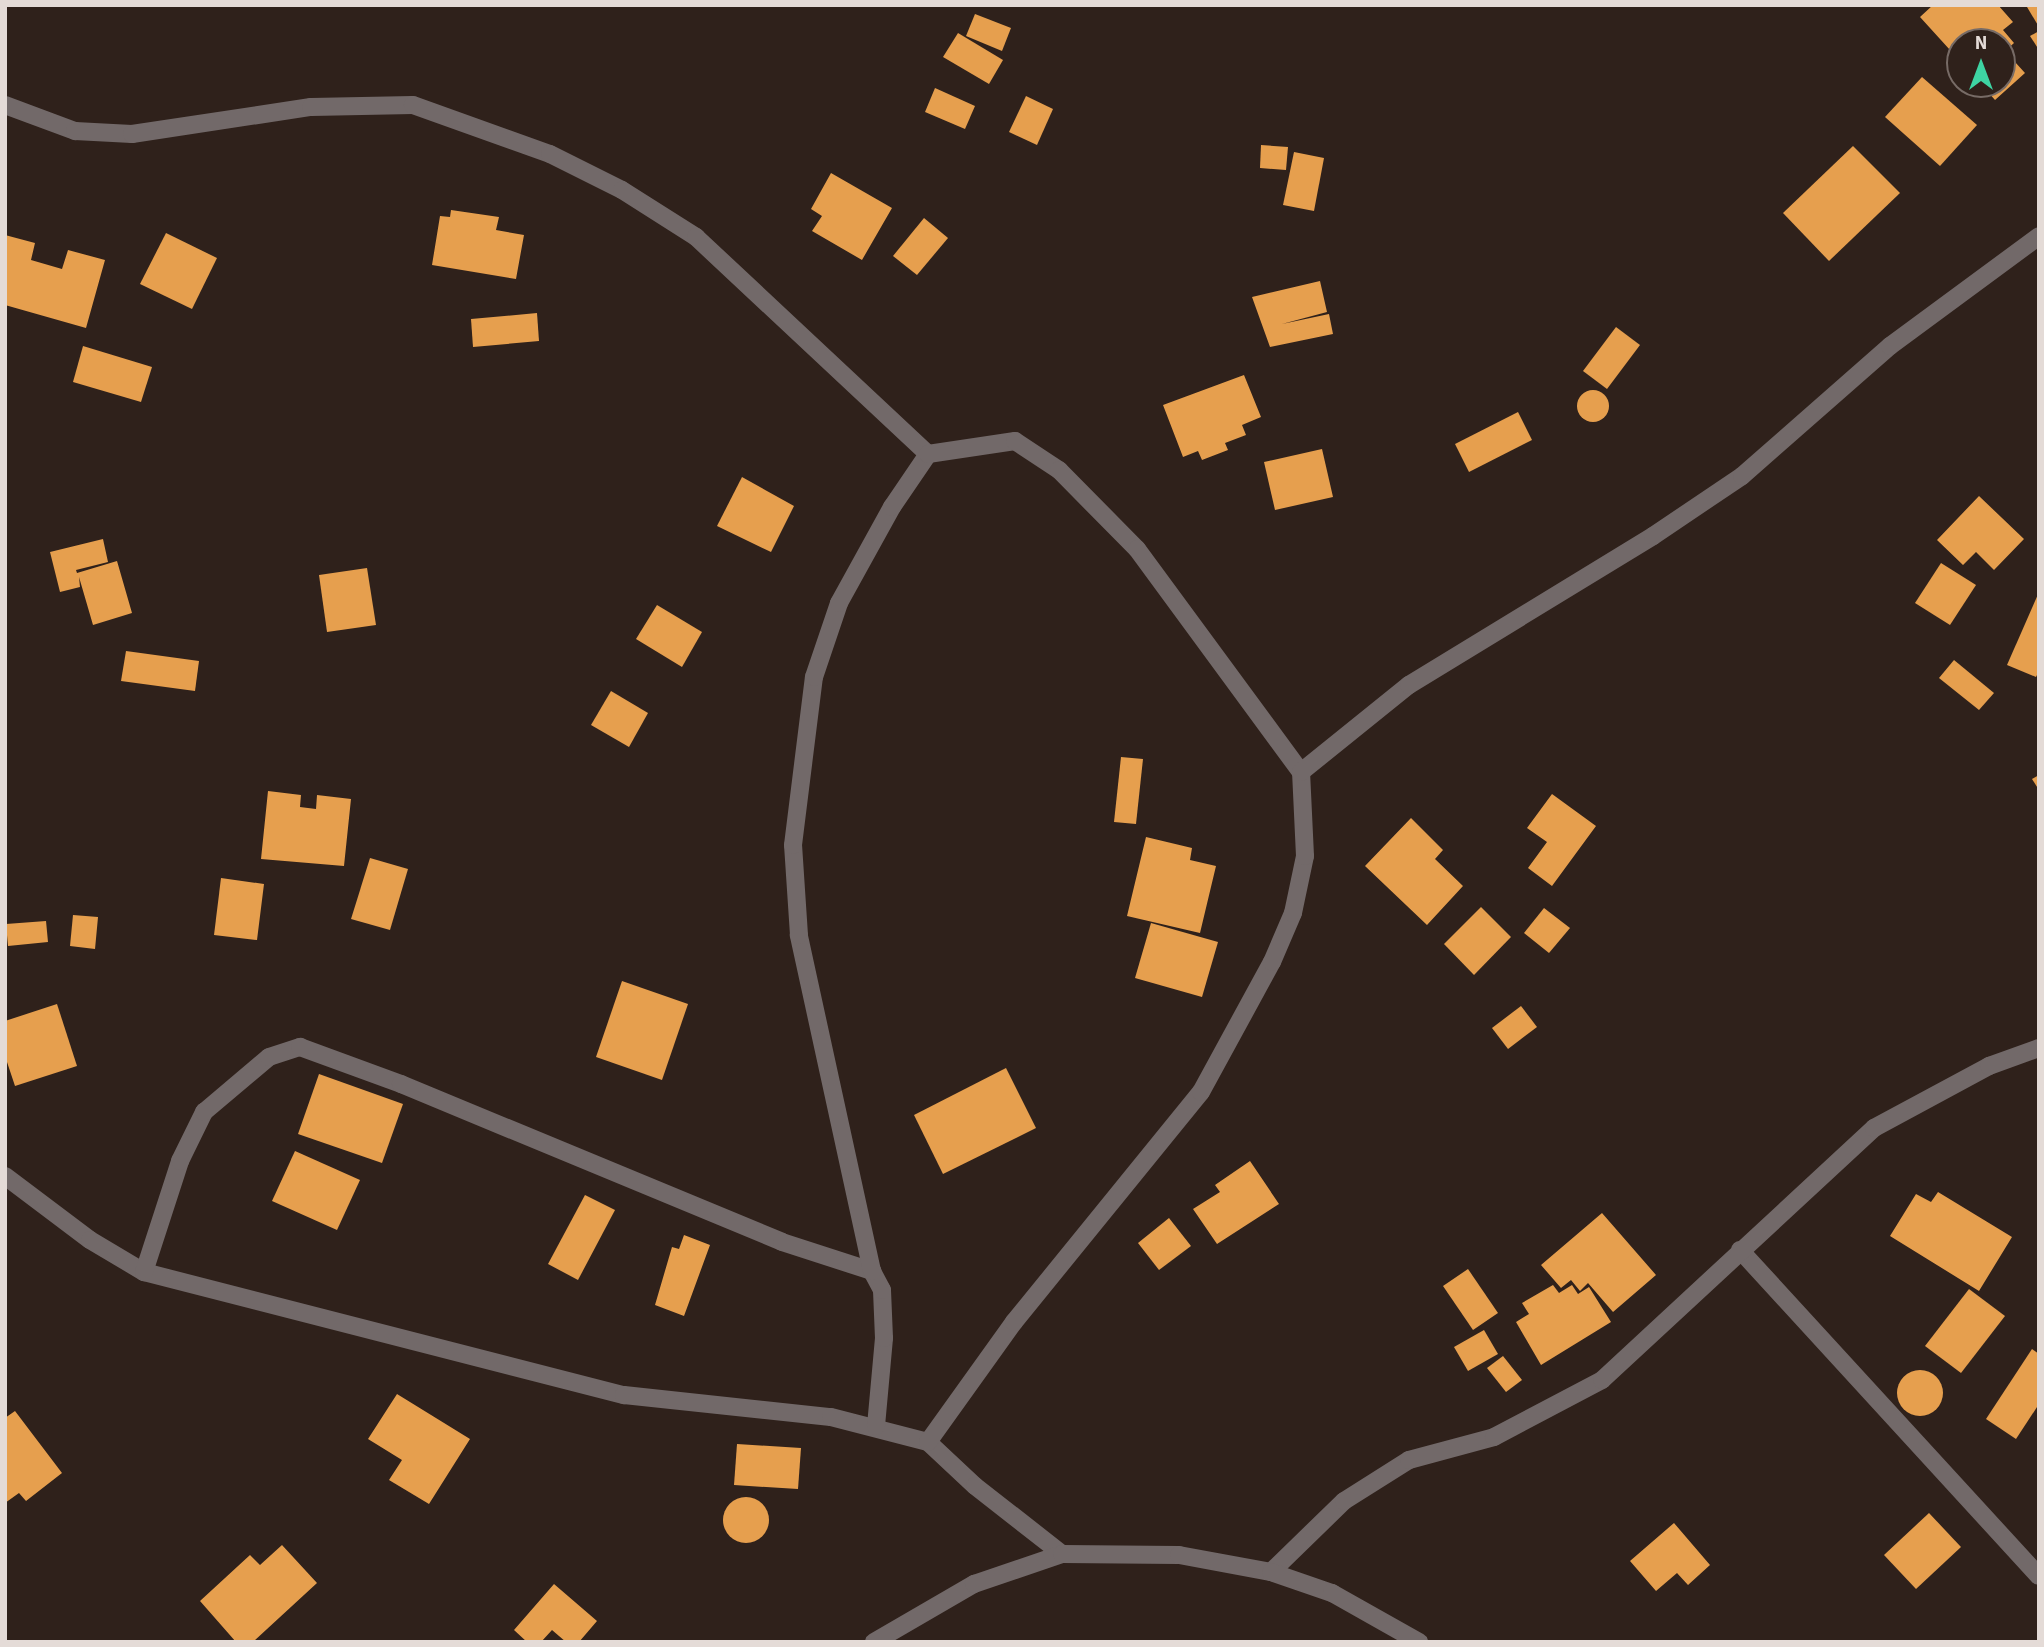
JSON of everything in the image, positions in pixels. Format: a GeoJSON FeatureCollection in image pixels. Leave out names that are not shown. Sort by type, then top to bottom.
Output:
{"type":"FeatureCollection","features":[{"type":"Feature","properties":{"kind":"street"},"geometry":{"type":"LineString","coordinates":[[5,105],[75,131],[132,134],[311,107],[412,104],[550,154],[622,190],[696,237],[928,454]]}},
{"type":"Feature","properties":{"kind":"street"},"geometry":{"type":"LineString","coordinates":[[1301,772],[1409,685],[1653,536],[1742,476],[1890,346],[2039,236]]}},
{"type":"Feature","properties":{"kind":"street"},"geometry":{"type":"LineString","coordinates":[[876,1426],[884,1338],[882,1290],[872,1271],[800,935],[793,845],[814,677],[839,603],[892,507],[928,454],[1015,441],[1059,470],[1137,549],[1301,772],[1305,856],[1293,912],[1272,962],[1201,1092],[1014,1322],[929,1441]]}},
{"type":"Feature","properties":{"kind":"street"},"geometry":{"type":"LineString","coordinates":[[144,1272],[180,1161],[204,1112],[270,1057],[300,1047],[401,1084],[782,1242],[872,1271]]}},
{"type":"Feature","properties":{"kind":"street"},"geometry":{"type":"LineString","coordinates":[[1271,1572],[1344,1501],[1409,1460],[1494,1437],[1602,1380],[1874,1128],[1989,1066],[2039,1048]]}},
{"type":"Feature","properties":{"kind":"street"},"geometry":{"type":"LineString","coordinates":[[5,1176],[90,1240],[144,1272],[624,1395],[831,1417],[929,1441],[975,1486],[1062,1554]]}},
{"type":"Feature","properties":{"kind":"street"},"geometry":{"type":"LineString","coordinates":[[1740,1250],[2039,1576]]}},
{"type":"Feature","properties":{"kind":"street"},"geometry":{"type":"LineString","coordinates":[[874,1642],[974,1584],[1062,1554],[1179,1555],[1271,1572],[1332,1593],[1419,1642]]}},
{"type":"Feature","properties":{"kind":"building"},"geometry":{"type":"Polygon","coordinates":[[[1933,5],[1998,5],[2013,22],[2006,28],[1946,28],[1946,46],[1920,17],[1933,5]]]}},
{"type":"Feature","properties":{"kind":"building"},"geometry":{"type":"Polygon","coordinates":[[[2039,5],[2039,27],[2027,7],[2039,5]]]}},
{"type":"Feature","properties":{"kind":"building"},"geometry":{"type":"Polygon","coordinates":[[[975,14],[1011,28],[1002,51],[966,36],[975,14]]]}},
{"type":"Feature","properties":{"kind":"building"},"geometry":{"type":"Polygon","coordinates":[[[2039,31],[2039,50],[2030,36],[2039,31]]]}},
{"type":"Feature","properties":{"kind":"building"},"geometry":{"type":"Polygon","coordinates":[[[958,33],[1003,60],[989,84],[943,57],[958,33]]]}},
{"type":"Feature","properties":{"kind":"building"},"geometry":{"type":"Polygon","coordinates":[[[2016,63],[2025,73],[2016,81],[2016,63]]]}},
{"type":"Feature","properties":{"kind":"building"},"geometry":{"type":"Polygon","coordinates":[[[1922,77],[1977,125],[1940,166],[1885,117],[1922,77]]]}},
{"type":"Feature","properties":{"kind":"building"},"geometry":{"type":"Polygon","coordinates":[[[935,88],[975,106],[965,129],[925,112],[935,88]]]}},
{"type":"Feature","properties":{"kind":"building"},"geometry":{"type":"Polygon","coordinates":[[[1026,96],[1053,109],[1037,145],[1009,132],[1026,96]]]}},
{"type":"Feature","properties":{"kind":"building"},"geometry":{"type":"Polygon","coordinates":[[[1261,145],[1288,147],[1286,170],[1260,168],[1261,145]]]}},
{"type":"Feature","properties":{"kind":"building"},"geometry":{"type":"Polygon","coordinates":[[[1853,146],[1900,193],[1829,261],[1783,213],[1853,146]]]}},
{"type":"Feature","properties":{"kind":"building"},"geometry":{"type":"Polygon","coordinates":[[[1294,152],[1324,158],[1314,211],[1283,205],[1294,152]]]}},
{"type":"Feature","properties":{"kind":"building"},"geometry":{"type":"Polygon","coordinates":[[[831,173],[892,208],[862,260],[812,231],[822,216],[811,209],[831,173]]]}},
{"type":"Feature","properties":{"kind":"building"},"geometry":{"type":"Polygon","coordinates":[[[451,210],[499,217],[496,230],[524,235],[516,279],[432,265],[440,216],[450,217],[451,210]]]}},
{"type":"Feature","properties":{"kind":"building"},"geometry":{"type":"Polygon","coordinates":[[[924,218],[948,238],[917,275],[893,256],[924,218]]]}},
{"type":"Feature","properties":{"kind":"building"},"geometry":{"type":"Polygon","coordinates":[[[166,233],[217,258],[192,309],[140,284],[166,233]]]}},
{"type":"Feature","properties":{"kind":"building"},"geometry":{"type":"Polygon","coordinates":[[[5,235],[35,243],[31,260],[62,269],[68,250],[105,260],[86,328],[5,305],[5,235]]]}},
{"type":"Feature","properties":{"kind":"building"},"geometry":{"type":"Polygon","coordinates":[[[1320,281],[1327,312],[1282,324],[1329,314],[1333,334],[1270,347],[1252,297],[1320,281]]]}},
{"type":"Feature","properties":{"kind":"building"},"geometry":{"type":"Polygon","coordinates":[[[537,313],[539,341],[473,347],[471,319],[537,313]]]}},
{"type":"Feature","properties":{"kind":"building"},"geometry":{"type":"Polygon","coordinates":[[[1616,327],[1640,345],[1607,389],[1583,371],[1616,327]]]}},
{"type":"Feature","properties":{"kind":"building"},"geometry":{"type":"Polygon","coordinates":[[[83,346],[152,367],[141,402],[73,382],[83,346]]]}},
{"type":"Feature","properties":{"kind":"building"},"geometry":{"type":"Polygon","coordinates":[[[1244,375],[1261,417],[1242,425],[1246,435],[1225,443],[1228,450],[1202,460],[1198,451],[1183,457],[1163,405],[1244,375]]]}},
{"type":"Feature","properties":{"kind":"building"},"geometry":{"type":"Polygon","coordinates":[[[1593,390],[1604,395],[1609,406],[1604,417],[1593,422],[1582,417],[1577,406],[1582,395],[1593,390]]]}},
{"type":"Feature","properties":{"kind":"building"},"geometry":{"type":"Polygon","coordinates":[[[1518,412],[1532,440],[1469,472],[1455,444],[1518,412]]]}},
{"type":"Feature","properties":{"kind":"building"},"geometry":{"type":"Polygon","coordinates":[[[1322,449],[1333,497],[1275,510],[1264,462],[1322,449]]]}},
{"type":"Feature","properties":{"kind":"building"},"geometry":{"type":"Polygon","coordinates":[[[742,477],[794,506],[771,552],[717,526],[742,477]]]}},
{"type":"Feature","properties":{"kind":"building"},"geometry":{"type":"Polygon","coordinates":[[[1979,496],[2024,539],[1994,570],[1976,552],[1963,565],[1937,540],[1979,496]]]}},
{"type":"Feature","properties":{"kind":"building"},"geometry":{"type":"Polygon","coordinates":[[[103,539],[108,562],[76,570],[77,573],[117,561],[132,613],[93,625],[79,577],[80,587],[60,592],[50,552],[103,539]]]}},
{"type":"Feature","properties":{"kind":"building"},"geometry":{"type":"Polygon","coordinates":[[[1941,563],[1976,585],[1950,625],[1915,603],[1941,563]]]}},
{"type":"Feature","properties":{"kind":"building"},"geometry":{"type":"Polygon","coordinates":[[[367,568],[376,625],[327,632],[319,575],[367,568]]]}},
{"type":"Feature","properties":{"kind":"building"},"geometry":{"type":"Polygon","coordinates":[[[2039,592],[2039,671],[2036,677],[2007,665],[2039,592]]]}},
{"type":"Feature","properties":{"kind":"building"},"geometry":{"type":"Polygon","coordinates":[[[657,605],[702,632],[682,667],[636,639],[657,605]]]}},
{"type":"Feature","properties":{"kind":"building"},"geometry":{"type":"Polygon","coordinates":[[[126,651],[199,661],[195,691],[121,681],[126,651]]]}},
{"type":"Feature","properties":{"kind":"building"},"geometry":{"type":"Polygon","coordinates":[[[1954,660],[1994,693],[1979,710],[1939,678],[1954,660]]]}},
{"type":"Feature","properties":{"kind":"building"},"geometry":{"type":"Polygon","coordinates":[[[611,691],[648,713],[629,747],[591,725],[611,691]]]}},
{"type":"Feature","properties":{"kind":"building"},"geometry":{"type":"Polygon","coordinates":[[[1121,757],[1143,759],[1136,824],[1114,822],[1121,757]]]}},
{"type":"Feature","properties":{"kind":"building"},"geometry":{"type":"Polygon","coordinates":[[[2039,775],[2039,790],[2032,779],[2039,775]]]}},
{"type":"Feature","properties":{"kind":"building"},"geometry":{"type":"Polygon","coordinates":[[[268,791],[301,795],[300,807],[316,809],[317,795],[351,799],[344,866],[261,859],[268,791]]]}},
{"type":"Feature","properties":{"kind":"building"},"geometry":{"type":"Polygon","coordinates":[[[1552,794],[1596,826],[1552,886],[1528,868],[1547,842],[1527,828],[1552,794]]]}},
{"type":"Feature","properties":{"kind":"building"},"geometry":{"type":"Polygon","coordinates":[[[1411,818],[1443,850],[1435,859],[1463,886],[1427,925],[1365,866],[1411,818]]]}},
{"type":"Feature","properties":{"kind":"building"},"geometry":{"type":"Polygon","coordinates":[[[1146,837],[1192,848],[1190,860],[1216,866],[1200,933],[1127,916],[1146,837]]]}},
{"type":"Feature","properties":{"kind":"building"},"geometry":{"type":"Polygon","coordinates":[[[370,858],[408,869],[390,930],[351,919],[370,858]]]}},
{"type":"Feature","properties":{"kind":"building"},"geometry":{"type":"Polygon","coordinates":[[[221,878],[264,884],[257,940],[214,935],[221,878]]]}},
{"type":"Feature","properties":{"kind":"building"},"geometry":{"type":"Polygon","coordinates":[[[1481,907],[1511,937],[1474,975],[1444,944],[1481,907]]]}},
{"type":"Feature","properties":{"kind":"building"},"geometry":{"type":"Polygon","coordinates":[[[1544,908],[1570,928],[1549,953],[1524,933],[1544,908]]]}},
{"type":"Feature","properties":{"kind":"building"},"geometry":{"type":"Polygon","coordinates":[[[73,915],[98,917],[95,949],[70,946],[73,915]]]}},
{"type":"Feature","properties":{"kind":"building"},"geometry":{"type":"Polygon","coordinates":[[[46,921],[48,942],[8,946],[6,924],[46,921]]]}},
{"type":"Feature","properties":{"kind":"building"},"geometry":{"type":"Polygon","coordinates":[[[1151,923],[1218,942],[1202,997],[1135,978],[1151,923]]]}},
{"type":"Feature","properties":{"kind":"building"},"geometry":{"type":"Polygon","coordinates":[[[622,981],[688,1004],[662,1080],[596,1057],[622,981]]]}},
{"type":"Feature","properties":{"kind":"building"},"geometry":{"type":"Polygon","coordinates":[[[57,1004],[77,1066],[15,1086],[5,1056],[5,1021],[57,1004]]]}},
{"type":"Feature","properties":{"kind":"building"},"geometry":{"type":"Polygon","coordinates":[[[1521,1006],[1537,1027],[1508,1049],[1492,1028],[1521,1006]]]}},
{"type":"Feature","properties":{"kind":"building"},"geometry":{"type":"Polygon","coordinates":[[[1006,1068],[1036,1128],[943,1174],[914,1115],[1006,1068]]]}},
{"type":"Feature","properties":{"kind":"building"},"geometry":{"type":"Polygon","coordinates":[[[319,1074],[403,1104],[382,1163],[298,1134],[319,1074]]]}},
{"type":"Feature","properties":{"kind":"building"},"geometry":{"type":"Polygon","coordinates":[[[295,1151],[360,1180],[337,1230],[272,1201],[295,1151]]]}},
{"type":"Feature","properties":{"kind":"building"},"geometry":{"type":"Polygon","coordinates":[[[1250,1161],[1279,1204],[1217,1244],[1193,1209],[1220,1192],[1215,1185],[1250,1161]]]}},
{"type":"Feature","properties":{"kind":"building"},"geometry":{"type":"Polygon","coordinates":[[[1938,1192],[2012,1237],[1979,1291],[1890,1236],[1916,1194],[1931,1202],[1938,1192]]]}},
{"type":"Feature","properties":{"kind":"building"},"geometry":{"type":"Polygon","coordinates":[[[585,1195],[615,1210],[578,1280],[548,1264],[585,1195]]]}},
{"type":"Feature","properties":{"kind":"building"},"geometry":{"type":"Polygon","coordinates":[[[1602,1213],[1656,1275],[1613,1312],[1588,1283],[1580,1291],[1571,1280],[1561,1288],[1541,1265],[1602,1213]]]}},
{"type":"Feature","properties":{"kind":"building"},"geometry":{"type":"Polygon","coordinates":[[[1169,1218],[1191,1246],[1159,1270],[1138,1243],[1169,1218]]]}},
{"type":"Feature","properties":{"kind":"building"},"geometry":{"type":"Polygon","coordinates":[[[684,1235],[710,1245],[684,1316],[655,1305],[672,1247],[679,1249],[684,1235]]]}},
{"type":"Feature","properties":{"kind":"building"},"geometry":{"type":"Polygon","coordinates":[[[1468,1269],[1498,1313],[1473,1330],[1443,1286],[1468,1269]]]}},
{"type":"Feature","properties":{"kind":"building"},"geometry":{"type":"Polygon","coordinates":[[[1553,1285],[1559,1293],[1572,1285],[1578,1294],[1589,1287],[1611,1322],[1541,1365],[1516,1322],[1529,1314],[1522,1303],[1553,1285]]]}},
{"type":"Feature","properties":{"kind":"building"},"geometry":{"type":"Polygon","coordinates":[[[1969,1289],[2005,1316],[1961,1373],[1925,1346],[1969,1289]]]}},
{"type":"Feature","properties":{"kind":"building"},"geometry":{"type":"Polygon","coordinates":[[[1484,1330],[1498,1354],[1468,1371],[1454,1347],[1484,1330]]]}},
{"type":"Feature","properties":{"kind":"building"},"geometry":{"type":"Polygon","coordinates":[[[2032,1349],[2039,1354],[2039,1404],[2016,1439],[1986,1419],[2032,1349]]]}},
{"type":"Feature","properties":{"kind":"building"},"geometry":{"type":"Polygon","coordinates":[[[1503,1356],[1522,1380],[1506,1392],[1487,1368],[1503,1356]]]}},
{"type":"Feature","properties":{"kind":"building"},"geometry":{"type":"Polygon","coordinates":[[[1920,1370],[1936,1377],[1943,1393],[1936,1409],[1920,1416],[1904,1409],[1897,1393],[1904,1377],[1920,1370]]]}},
{"type":"Feature","properties":{"kind":"building"},"geometry":{"type":"Polygon","coordinates":[[[397,1394],[470,1439],[429,1504],[389,1480],[402,1460],[368,1439],[397,1394]]]}},
{"type":"Feature","properties":{"kind":"building"},"geometry":{"type":"Polygon","coordinates":[[[15,1411],[62,1473],[26,1501],[19,1493],[5,1503],[5,1418],[15,1411]]]}},
{"type":"Feature","properties":{"kind":"building"},"geometry":{"type":"Polygon","coordinates":[[[737,1444],[801,1448],[798,1489],[734,1485],[737,1444]]]}},
{"type":"Feature","properties":{"kind":"building"},"geometry":{"type":"Polygon","coordinates":[[[746,1497],[762,1504],[769,1520],[762,1536],[746,1543],[730,1536],[723,1520],[730,1504],[746,1497]]]}},
{"type":"Feature","properties":{"kind":"building"},"geometry":{"type":"Polygon","coordinates":[[[1929,1513],[1961,1547],[1916,1589],[1884,1555],[1929,1513]]]}},
{"type":"Feature","properties":{"kind":"building"},"geometry":{"type":"Polygon","coordinates":[[[1674,1523],[1710,1565],[1688,1585],[1677,1573],[1656,1591],[1630,1561],[1674,1523]]]}},
{"type":"Feature","properties":{"kind":"building"},"geometry":{"type":"Polygon","coordinates":[[[282,1545],[317,1583],[253,1642],[236,1642],[200,1601],[250,1555],[260,1565],[282,1545]]]}},
{"type":"Feature","properties":{"kind":"building"},"geometry":{"type":"Polygon","coordinates":[[[554,1584],[597,1621],[579,1642],[566,1642],[552,1630],[541,1642],[527,1642],[514,1630],[554,1584]]]}}]}
